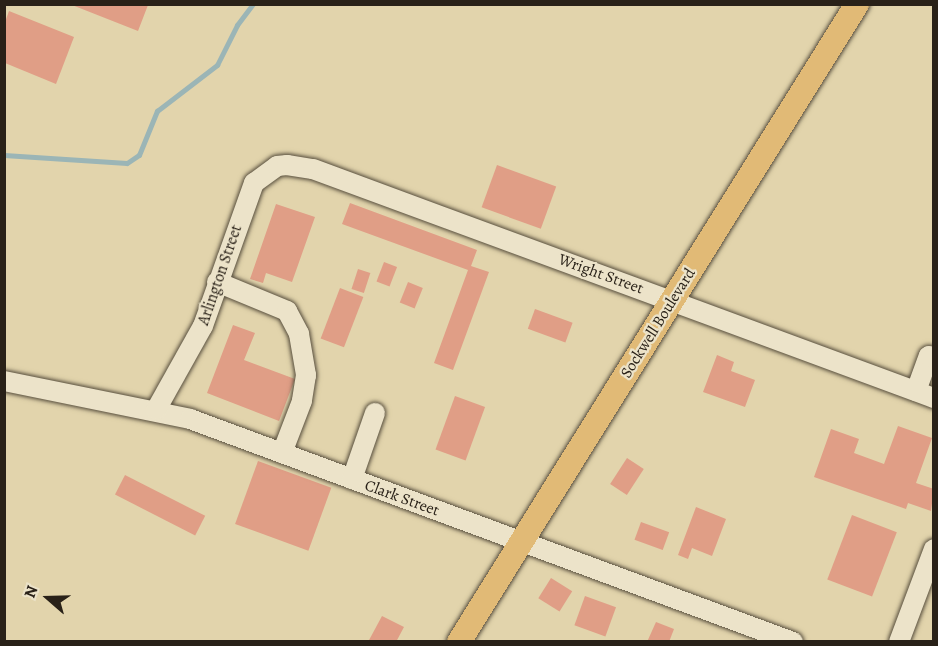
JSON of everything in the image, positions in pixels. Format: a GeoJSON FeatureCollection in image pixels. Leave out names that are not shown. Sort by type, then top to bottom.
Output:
{"type":"FeatureCollection","features":[{"type":"Feature","properties":{"kind":"main road","name":"Sockwell Boulevard"},"geometry":{"type":"LineString","coordinates":[[459,642],[857,4]]}},
{"type":"Feature","properties":{"kind":"street","name":"Arlington Street"},"geometry":{"type":"LineString","coordinates":[[156,410],[203,326],[254,183],[277,166],[301,167]]}},
{"type":"Feature","properties":{"kind":"street","name":"Wright Street"},"geometry":{"type":"LineString","coordinates":[[301,167],[672,300],[925,394]]}},
{"type":"Feature","properties":{"kind":"street"},"geometry":{"type":"LineString","coordinates":[[217,282],[287,311],[299,334],[306,375],[302,401],[282,453]]}},
{"type":"Feature","properties":{"kind":"street"},"geometry":{"type":"LineString","coordinates":[[925,394],[929,356],[933,358]]}},
{"type":"Feature","properties":{"kind":"street","name":"Clark Street"},"geometry":{"type":"LineString","coordinates":[[4,381],[156,410],[282,453],[793,642]]}},
{"type":"Feature","properties":{"kind":"street"},"geometry":{"type":"LineString","coordinates":[[352,479],[375,412]]}},
{"type":"Feature","properties":{"kind":"street"},"geometry":{"type":"LineString","coordinates":[[899,642],[933,549]]}},
{"type":"Feature","properties":{"kind":"building"},"geometry":{"type":"Polygon","coordinates":[[[156,4],[148,5],[138,31],[72,5],[156,4]]]}},
{"type":"Feature","properties":{"kind":"building"},"geometry":{"type":"Polygon","coordinates":[[[9,11],[74,37],[56,84],[5,63],[5,22],[9,11]]]}},
{"type":"Feature","properties":{"kind":"building"},"geometry":{"type":"Polygon","coordinates":[[[497,165],[556,187],[541,229],[482,207],[497,165]]]}},
{"type":"Feature","properties":{"kind":"building"},"geometry":{"type":"Polygon","coordinates":[[[350,203],[477,250],[471,266],[489,272],[453,370],[434,363],[468,270],[342,224],[350,203]]]}},
{"type":"Feature","properties":{"kind":"building"},"geometry":{"type":"Polygon","coordinates":[[[276,204],[315,217],[292,282],[266,273],[263,283],[250,279],[276,204]]]}},
{"type":"Feature","properties":{"kind":"building"},"geometry":{"type":"Polygon","coordinates":[[[384,262],[397,267],[390,287],[376,282],[384,262]]]}},
{"type":"Feature","properties":{"kind":"building"},"geometry":{"type":"Polygon","coordinates":[[[358,269],[370,273],[364,293],[352,289],[358,269]]]}},
{"type":"Feature","properties":{"kind":"building"},"geometry":{"type":"Polygon","coordinates":[[[408,282],[423,288],[415,308],[400,302],[408,282]]]}},
{"type":"Feature","properties":{"kind":"building"},"geometry":{"type":"Polygon","coordinates":[[[340,288],[363,297],[344,347],[321,338],[340,288]]]}},
{"type":"Feature","properties":{"kind":"building"},"geometry":{"type":"Polygon","coordinates":[[[535,309],[573,323],[565,342],[528,329],[535,309]]]}},
{"type":"Feature","properties":{"kind":"building"},"geometry":{"type":"Polygon","coordinates":[[[233,325],[255,333],[244,360],[295,379],[279,421],[207,393],[233,325]]]}},
{"type":"Feature","properties":{"kind":"building"},"geometry":{"type":"Polygon","coordinates":[[[717,355],[734,362],[731,371],[755,380],[745,407],[703,392],[717,355]]]}},
{"type":"Feature","properties":{"kind":"building"},"geometry":{"type":"Polygon","coordinates":[[[455,396],[485,407],[466,461],[436,450],[455,396]]]}},
{"type":"Feature","properties":{"kind":"building"},"geometry":{"type":"Polygon","coordinates":[[[898,426],[932,438],[916,483],[934,489],[931,511],[908,503],[906,509],[814,477],[831,429],[859,439],[854,453],[884,464],[898,426]]]}},
{"type":"Feature","properties":{"kind":"building"},"geometry":{"type":"Polygon","coordinates":[[[627,458],[644,469],[627,495],[610,484],[627,458]]]}},
{"type":"Feature","properties":{"kind":"building"},"geometry":{"type":"Polygon","coordinates":[[[258,461],[331,488],[308,551],[235,524],[258,461]]]}},
{"type":"Feature","properties":{"kind":"building"},"geometry":{"type":"Polygon","coordinates":[[[125,475],[205,516],[195,535],[115,495],[125,475]]]}},
{"type":"Feature","properties":{"kind":"building"},"geometry":{"type":"Polygon","coordinates":[[[696,507],[726,519],[712,556],[692,548],[688,559],[678,555],[696,507]]]}},
{"type":"Feature","properties":{"kind":"building"},"geometry":{"type":"Polygon","coordinates":[[[852,515],[897,532],[872,597],[827,579],[852,515]]]}},
{"type":"Feature","properties":{"kind":"building"},"geometry":{"type":"Polygon","coordinates":[[[641,522],[669,532],[663,550],[635,540],[641,522]]]}},
{"type":"Feature","properties":{"kind":"building"},"geometry":{"type":"Polygon","coordinates":[[[551,578],[572,591],[559,612],[538,598],[551,578]]]}},
{"type":"Feature","properties":{"kind":"building"},"geometry":{"type":"Polygon","coordinates":[[[585,596],[616,607],[605,636],[574,625],[585,596]]]}},
{"type":"Feature","properties":{"kind":"building"},"geometry":{"type":"Polygon","coordinates":[[[382,616],[404,627],[396,642],[368,642],[382,616]]]}},
{"type":"Feature","properties":{"kind":"building"},"geometry":{"type":"Polygon","coordinates":[[[656,622],[674,629],[669,642],[647,642],[656,622]]]}},
{"type":"Feature","properties":{"kind":"waterway"},"geometry":{"type":"LineString","coordinates":[[4,155],[127,163],[139,155],[157,111],[217,65],[237,25],[253,4]]}}]}
